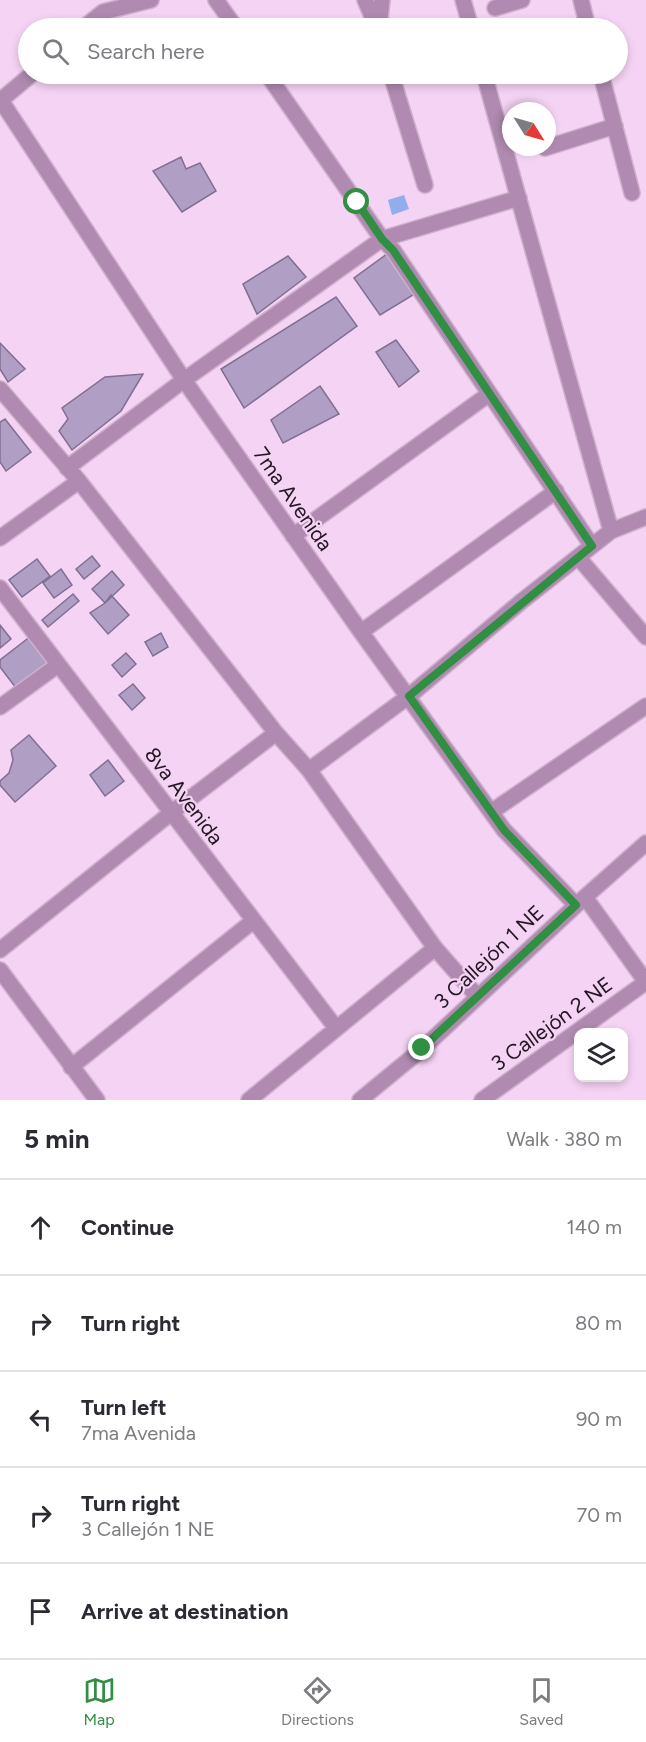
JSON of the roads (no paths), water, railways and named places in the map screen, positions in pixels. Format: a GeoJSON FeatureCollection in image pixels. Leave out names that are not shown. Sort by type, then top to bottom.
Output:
{"type":"FeatureCollection","features":[{"type":"Feature","properties":{"kind":"street"},"geometry":{"type":"LineString","coordinates":[[96,18],[104,12],[151,0]]}},
{"type":"Feature","properties":{"kind":"street"},"geometry":{"type":"LineString","coordinates":[[216,0],[229,18]]}},
{"type":"Feature","properties":{"kind":"street"},"geometry":{"type":"LineString","coordinates":[[365,0],[373,18]]}},
{"type":"Feature","properties":{"kind":"street"},"geometry":{"type":"LineString","coordinates":[[379,18],[382,0]]}},
{"type":"Feature","properties":{"kind":"street"},"geometry":{"type":"LineString","coordinates":[[463,0],[468,18]]}},
{"type":"Feature","properties":{"kind":"street"},"geometry":{"type":"LineString","coordinates":[[495,8],[522,0]]}},
{"type":"Feature","properties":{"kind":"street"},"geometry":{"type":"LineString","coordinates":[[581,0],[586,18]]}},
{"type":"Feature","properties":{"kind":"street"},"geometry":{"type":"LineString","coordinates":[[1,99],[20,84]]}},
{"type":"Feature","properties":{"kind":"street"},"geometry":{"type":"LineString","coordinates":[[274,84],[382,239],[393,250],[592,546]]}},
{"type":"Feature","properties":{"kind":"street"},"geometry":{"type":"LineString","coordinates":[[394,84],[425,185]]}},
{"type":"Feature","properties":{"kind":"street"},"geometry":{"type":"LineString","coordinates":[[487,84],[611,531]]}},
{"type":"Feature","properties":{"kind":"street"},"geometry":{"type":"LineString","coordinates":[[603,84],[632,193]]}},
{"type":"Feature","properties":{"kind":"street","name":"7ma Avenida"},"geometry":{"type":"LineString","coordinates":[[1,99],[184,380],[504,830],[580,901],[646,982]]}},
{"type":"Feature","properties":{"kind":"street"},"geometry":{"type":"LineString","coordinates":[[556,145],[615,126]]}},
{"type":"Feature","properties":{"kind":"street"},"geometry":{"type":"LineString","coordinates":[[67,468],[184,380],[382,239],[519,198]]}},
{"type":"Feature","properties":{"kind":"street"},"geometry":{"type":"LineString","coordinates":[[0,389],[79,481],[276,733],[309,770],[435,948],[477,996]]}},
{"type":"Feature","properties":{"kind":"street"},"geometry":{"type":"LineString","coordinates":[[293,536],[489,394]]}},
{"type":"Feature","properties":{"kind":"street"},"geometry":{"type":"LineString","coordinates":[[0,538],[79,481]]}},
{"type":"Feature","properties":{"kind":"street"},"geometry":{"type":"LineString","coordinates":[[361,632],[556,491]]}},
{"type":"Feature","properties":{"kind":"street"},"geometry":{"type":"LineString","coordinates":[[309,770],[409,696],[611,531],[646,517]]}},
{"type":"Feature","properties":{"kind":"street"},"geometry":{"type":"LineString","coordinates":[[578,557],[646,636]]}},
{"type":"Feature","properties":{"kind":"street","name":"8va Avenida"},"geometry":{"type":"LineString","coordinates":[[0,588],[336,1028]]}},
{"type":"Feature","properties":{"kind":"street"},"geometry":{"type":"LineString","coordinates":[[0,707],[58,665]]}},
{"type":"Feature","properties":{"kind":"street"},"geometry":{"type":"LineString","coordinates":[[491,812],[646,706]]}},
{"type":"Feature","properties":{"kind":"street"},"geometry":{"type":"LineString","coordinates":[[0,950],[171,813],[276,733]]}},
{"type":"Feature","properties":{"kind":"street","name":"3 Callejón 1 NE"},"geometry":{"type":"LineString","coordinates":[[360,1100],[422,1048],[646,843]]}},
{"type":"Feature","properties":{"kind":"street"},"geometry":{"type":"LineString","coordinates":[[71,1067],[253,921]]}},
{"type":"Feature","properties":{"kind":"street"},"geometry":{"type":"LineString","coordinates":[[249,1100],[435,948]]}},
{"type":"Feature","properties":{"kind":"street"},"geometry":{"type":"LineString","coordinates":[[0,970],[97,1100]]}},
{"type":"Feature","properties":{"kind":"street","name":"3 Callejón 2 NE"},"geometry":{"type":"LineString","coordinates":[[482,1100],[646,982]]}},
{"type":"Feature","properties":{"kind":"water"},"geometry":{"type":"Polygon","coordinates":[[[404,195],[409,209],[392,215],[388,200],[404,195]]]}}]}
